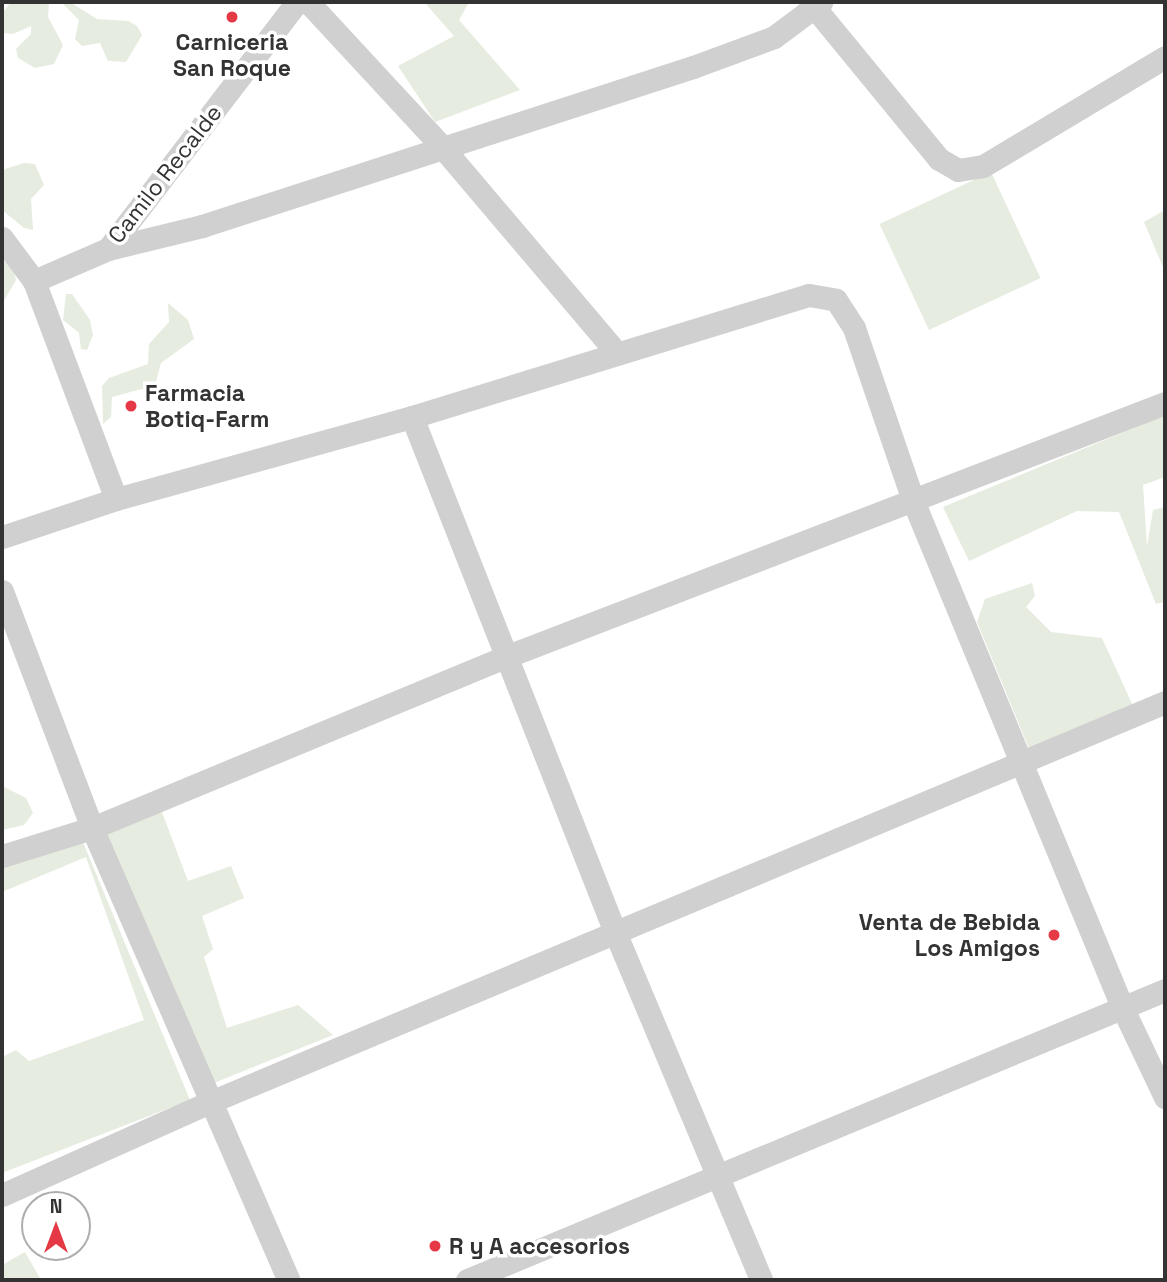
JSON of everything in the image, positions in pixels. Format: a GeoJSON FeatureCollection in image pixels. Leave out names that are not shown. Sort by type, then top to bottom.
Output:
{"type":"FeatureCollection","features":[{"type":"Feature","properties":{"kind":"street","name":"Camilo Recalde"},"geometry":{"type":"LineString","coordinates":[[34,281],[108,249],[297,2]]}},
{"type":"Feature","properties":{"kind":"street"},"geometry":{"type":"LineString","coordinates":[[308,2],[443,148],[615,351]]}},
{"type":"Feature","properties":{"kind":"street"},"geometry":{"type":"LineString","coordinates":[[108,249],[202,226],[762,41],[815,4],[939,159],[958,170],[983,166],[1165,57]]}},
{"type":"Feature","properties":{"kind":"street"},"geometry":{"type":"LineString","coordinates":[[2,238],[34,281],[116,499]]}},
{"type":"Feature","properties":{"kind":"street"},"geometry":{"type":"LineString","coordinates":[[2,537],[116,499],[411,417],[615,351],[808,295],[836,300],[854,328],[914,503],[1123,1009],[1165,1097]]}},
{"type":"Feature","properties":{"kind":"street"},"geometry":{"type":"LineString","coordinates":[[2,856],[92,828],[508,656],[914,503],[1165,403]]}},
{"type":"Feature","properties":{"kind":"street"},"geometry":{"type":"LineString","coordinates":[[411,417],[508,656],[615,932],[761,1280]]}},
{"type":"Feature","properties":{"kind":"street"},"geometry":{"type":"LineString","coordinates":[[2,591],[92,828],[208,1103],[289,1280]]}},
{"type":"Feature","properties":{"kind":"street"},"geometry":{"type":"LineString","coordinates":[[2,1195],[208,1103],[1021,759],[1165,702]]}},
{"type":"Feature","properties":{"kind":"street"},"geometry":{"type":"LineString","coordinates":[[467,1280],[1165,990]]}},
{"type":"Feature","properties":{"kind":"shaded area"},"geometry":{"type":"Polygon","coordinates":[[[11,2],[49,2],[48,17],[63,45],[54,64],[35,68],[18,58],[16,49],[31,34],[31,26],[13,34],[2,33],[2,13],[11,2]]]}},
{"type":"Feature","properties":{"kind":"shaded area"},"geometry":{"type":"Polygon","coordinates":[[[61,2],[70,2],[97,19],[128,21],[137,26],[142,35],[126,62],[108,61],[100,43],[82,46],[75,39],[79,20],[61,2]]]}},
{"type":"Feature","properties":{"kind":"shaded area"},"geometry":{"type":"Polygon","coordinates":[[[424,2],[469,2],[459,20],[520,90],[435,122],[398,66],[454,36],[424,2]]]}},
{"type":"Feature","properties":{"kind":"shaded area"},"geometry":{"type":"Polygon","coordinates":[[[24,163],[35,164],[44,185],[31,199],[33,230],[24,228],[2,210],[2,170],[24,163]]]}},
{"type":"Feature","properties":{"kind":"shaded area"},"geometry":{"type":"Polygon","coordinates":[[[991,172],[1040,278],[929,330],[880,224],[991,172]]]}},
{"type":"Feature","properties":{"kind":"shaded area"},"geometry":{"type":"Polygon","coordinates":[[[1165,210],[1165,272],[1144,222],[1165,210]]]}},
{"type":"Feature","properties":{"kind":"shaded area"},"geometry":{"type":"Polygon","coordinates":[[[12,261],[16,280],[2,304],[2,262],[12,261]]]}},
{"type":"Feature","properties":{"kind":"shaded area"},"geometry":{"type":"Polygon","coordinates":[[[66,294],[72,294],[90,320],[93,335],[87,350],[81,349],[79,333],[63,320],[66,294]]]}},
{"type":"Feature","properties":{"kind":"shaded area"},"geometry":{"type":"Polygon","coordinates":[[[168,303],[188,320],[194,339],[161,363],[156,382],[149,387],[112,397],[111,417],[103,424],[102,386],[109,378],[148,364],[149,344],[169,322],[168,303]]]}},
{"type":"Feature","properties":{"kind":"shaded area"},"geometry":{"type":"Polygon","coordinates":[[[1165,415],[1165,477],[1143,485],[1147,546],[1153,510],[1165,507],[1165,602],[1156,604],[1119,512],[1077,511],[969,561],[943,507],[1165,415]]]}},
{"type":"Feature","properties":{"kind":"shaded area"},"geometry":{"type":"Polygon","coordinates":[[[1032,583],[1035,596],[1026,607],[1051,632],[1102,638],[1133,706],[1030,751],[977,622],[985,599],[1032,583]]]}},
{"type":"Feature","properties":{"kind":"shaded area"},"geometry":{"type":"Polygon","coordinates":[[[2,786],[26,798],[33,813],[24,825],[2,830],[2,786]]]}},
{"type":"Feature","properties":{"kind":"shaded area"},"geometry":{"type":"Polygon","coordinates":[[[160,807],[188,881],[231,866],[244,898],[202,916],[213,949],[204,957],[227,1028],[298,1005],[333,1035],[204,1087],[95,833],[160,807]]]}},
{"type":"Feature","properties":{"kind":"shaded area"},"geometry":{"type":"Polygon","coordinates":[[[80,835],[190,1100],[2,1173],[2,1057],[16,1050],[29,1061],[144,1020],[86,857],[2,892],[2,862],[80,835]]]}},
{"type":"Feature","properties":{"kind":"shaded area"},"geometry":{"type":"Polygon","coordinates":[[[21,1254],[21,1261],[30,1261],[41,1280],[2,1280],[2,1265],[21,1254]]]}},
{"type":"Feature","properties":{"kind":"place","name":"Carniceria San Roque"},"geometry":{"type":"Point","coordinates":[232,17]}},
{"type":"Feature","properties":{"kind":"place","name":"Farmacia Botiq-Farm"},"geometry":{"type":"Point","coordinates":[131,406]}},
{"type":"Feature","properties":{"kind":"place","name":"Venta de Bebida Los Amigos"},"geometry":{"type":"Point","coordinates":[1054,935]}},
{"type":"Feature","properties":{"kind":"place","name":"R y A accesorios"},"geometry":{"type":"Point","coordinates":[435,1246]}}]}
